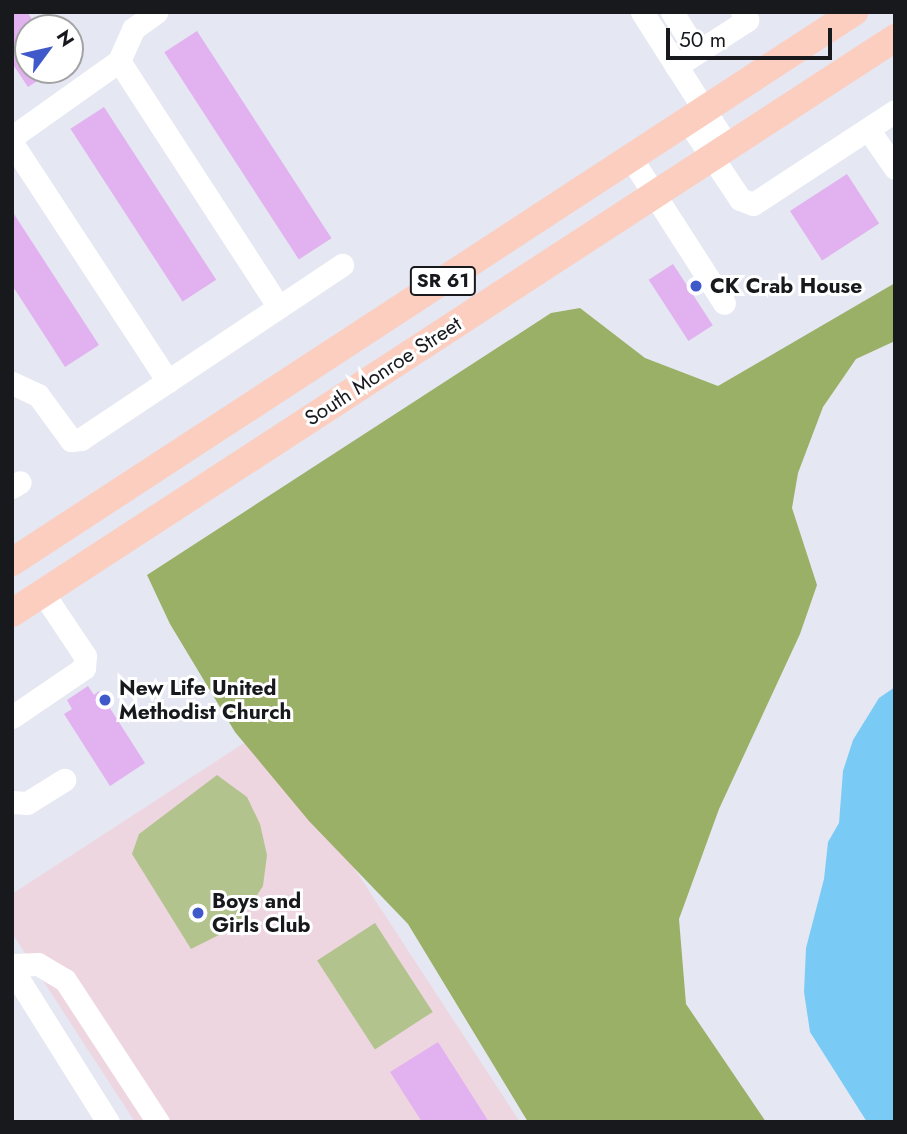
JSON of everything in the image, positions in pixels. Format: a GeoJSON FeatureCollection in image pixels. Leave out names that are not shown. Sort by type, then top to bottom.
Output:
{"type":"FeatureCollection","features":[{"type":"Feature","properties":{"kind":"main road","name":"South Monroe Street"},"geometry":{"type":"LineString","coordinates":[[14,558],[854,12]]}},
{"type":"Feature","properties":{"kind":"main road","name":"South Monroe Street"},"geometry":{"type":"LineString","coordinates":[[12,613],[895,38]]}},
{"type":"Feature","properties":{"kind":"street"},"geometry":{"type":"LineString","coordinates":[[12,137],[119,61],[132,29],[156,12]]}},
{"type":"Feature","properties":{"kind":"street"},"geometry":{"type":"LineString","coordinates":[[642,12],[676,66],[696,115],[720,152],[740,199],[753,204],[895,111]]}},
{"type":"Feature","properties":{"kind":"street"},"geometry":{"type":"LineString","coordinates":[[672,12],[697,52]]}},
{"type":"Feature","properties":{"kind":"street"},"geometry":{"type":"LineString","coordinates":[[676,66],[747,20],[742,12]]}},
{"type":"Feature","properties":{"kind":"street"},"geometry":{"type":"LineString","coordinates":[[119,61],[279,307]]}},
{"type":"Feature","properties":{"kind":"street"},"geometry":{"type":"LineString","coordinates":[[869,128],[895,168]]}},
{"type":"Feature","properties":{"kind":"street"},"geometry":{"type":"LineString","coordinates":[[12,143],[169,381]]}},
{"type":"Feature","properties":{"kind":"street"},"geometry":{"type":"LineString","coordinates":[[631,158],[724,303]]}},
{"type":"Feature","properties":{"kind":"street"},"geometry":{"type":"LineString","coordinates":[[12,383],[38,395],[71,440],[81,439],[342,265]]}},
{"type":"Feature","properties":{"kind":"street"},"geometry":{"type":"LineString","coordinates":[[12,717],[84,668],[85,656],[43,593]]}},
{"type":"Feature","properties":{"kind":"street"},"geometry":{"type":"LineString","coordinates":[[12,802],[27,803],[64,780]]}},
{"type":"Feature","properties":{"kind":"street"},"geometry":{"type":"LineString","coordinates":[[108,1122],[12,967],[38,964],[65,980],[159,1122]]}},
{"type":"Feature","properties":{"kind":"shaded area","name":"Boys and Girls Club"},"geometry":{"type":"Polygon","coordinates":[[[264,730],[520,1122],[135,1122],[12,933],[12,894],[264,730]]]}},
{"type":"Feature","properties":{"kind":"green space"},"geometry":{"type":"Polygon","coordinates":[[[895,283],[895,341],[856,359],[823,407],[798,473],[792,508],[817,585],[800,634],[719,809],[679,919],[686,1004],[766,1122],[528,1122],[408,924],[309,821],[235,732],[170,624],[147,575],[551,313],[580,308],[645,358],[718,386],[895,283]]]}},
{"type":"Feature","properties":{"kind":"green space"},"geometry":{"type":"Polygon","coordinates":[[[217,775],[247,797],[260,824],[267,855],[263,886],[237,926],[191,949],[132,854],[139,834],[217,775]]]}},
{"type":"Feature","properties":{"kind":"green space"},"geometry":{"type":"Polygon","coordinates":[[[375,923],[433,1012],[375,1049],[317,961],[375,923]]]}},
{"type":"Feature","properties":{"kind":"water"},"geometry":{"type":"Polygon","coordinates":[[[895,687],[895,1122],[867,1122],[810,1032],[804,992],[806,948],[824,879],[828,842],[839,823],[843,771],[853,740],[879,698],[895,687]]]}},
{"type":"Feature","properties":{"kind":"building"},"geometry":{"type":"Polygon","coordinates":[[[12,12],[27,12],[28,14],[14,14],[14,66],[12,12]]]}},
{"type":"Feature","properties":{"kind":"building"},"geometry":{"type":"Polygon","coordinates":[[[197,31],[332,238],[299,259],[164,52],[197,31]]]}},
{"type":"Feature","properties":{"kind":"building"},"geometry":{"type":"Polygon","coordinates":[[[104,107],[216,280],[183,302],[70,129],[104,107]]]}},
{"type":"Feature","properties":{"kind":"building"},"geometry":{"type":"Polygon","coordinates":[[[847,174],[879,223],[822,261],[790,211],[847,174]]]}},
{"type":"Feature","properties":{"kind":"building"},"geometry":{"type":"Polygon","coordinates":[[[12,211],[99,345],[65,367],[12,285],[12,211]]]}},
{"type":"Feature","properties":{"kind":"building"},"geometry":{"type":"Polygon","coordinates":[[[673,264],[713,325],[688,341],[649,280],[673,264]]]}},
{"type":"Feature","properties":{"kind":"building"},"geometry":{"type":"Polygon","coordinates":[[[88,686],[94,695],[99,691],[145,763],[110,786],[64,714],[72,709],[67,700],[88,686]]]}},
{"type":"Feature","properties":{"kind":"building"},"geometry":{"type":"Polygon","coordinates":[[[438,1042],[489,1122],[422,1122],[390,1072],[438,1042]]]}},
{"type":"Feature","properties":{"kind":"place","name":"CK Crab House"},"geometry":{"type":"Point","coordinates":[696,286]}},
{"type":"Feature","properties":{"kind":"place","name":"New Life United Methodist Church"},"geometry":{"type":"Point","coordinates":[105,700]}},
{"type":"Feature","properties":{"kind":"place","name":"Boys and Girls Club"},"geometry":{"type":"Point","coordinates":[198,913]}}]}
